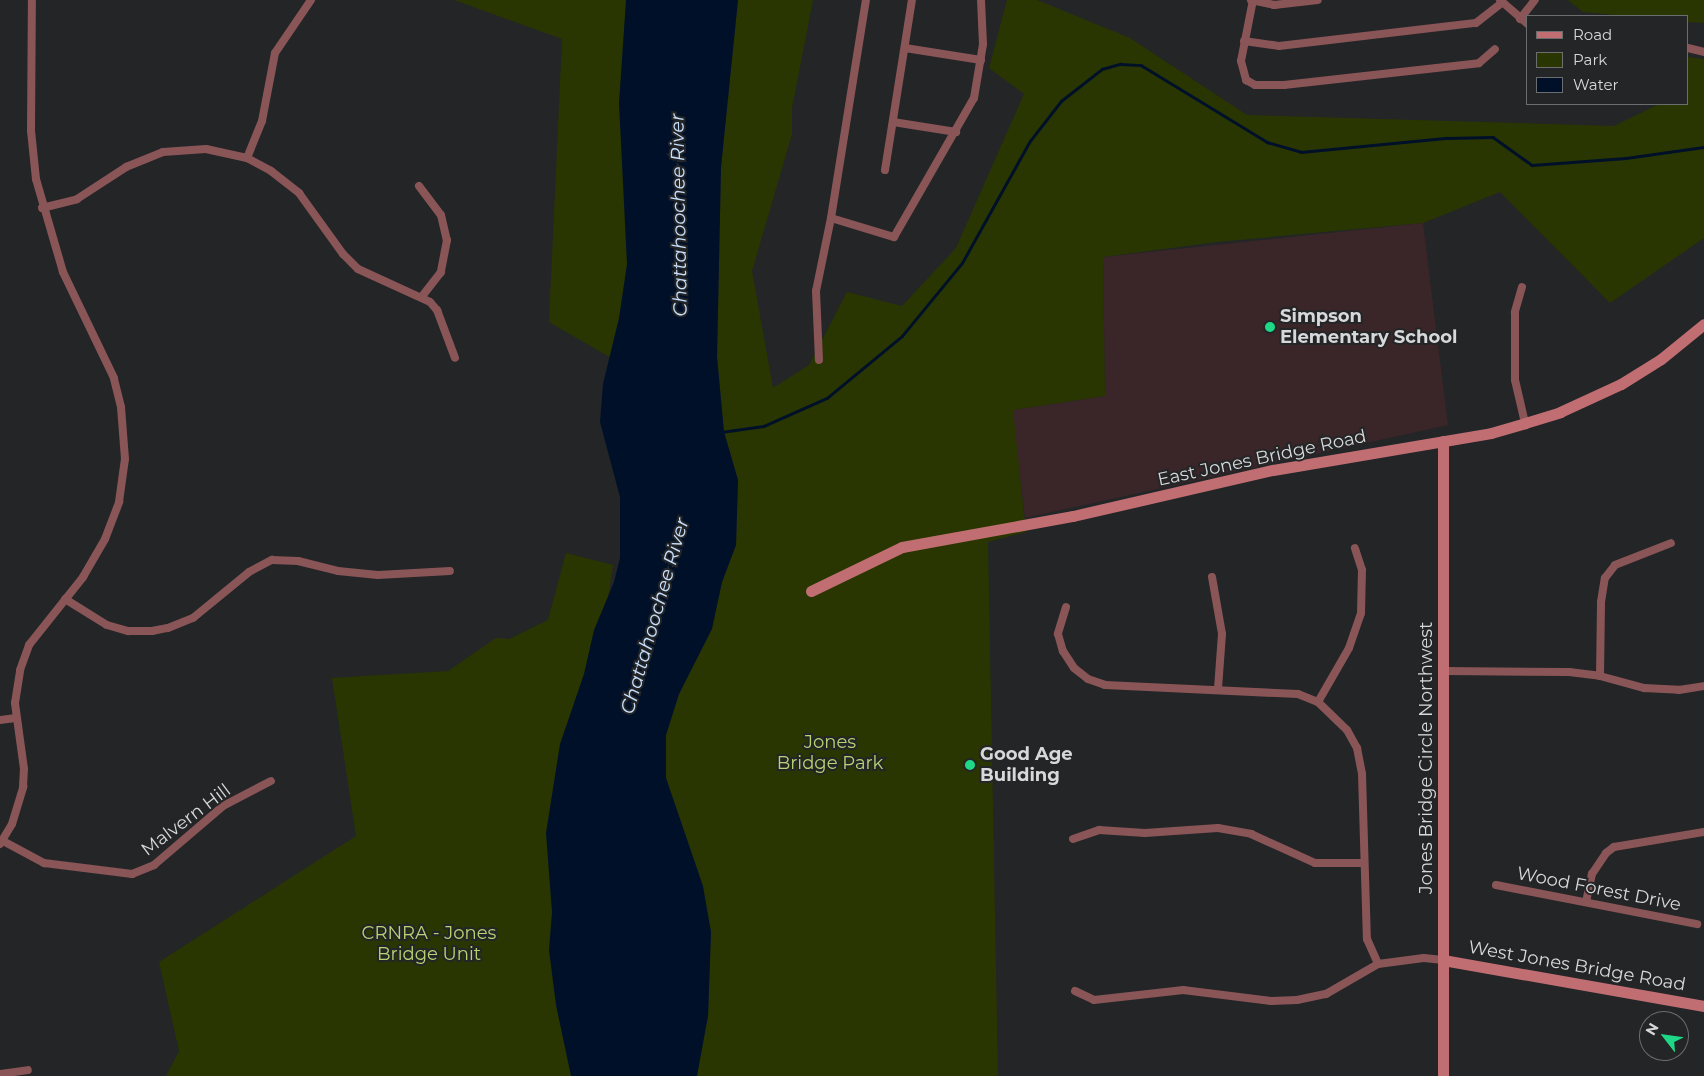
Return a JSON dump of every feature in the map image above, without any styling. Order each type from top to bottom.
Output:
[{"type":"street","points":[[1,843],[19,806],[23,787],[24,769],[16,718],[16,686],[25,654],[41,628],[95,559],[114,518],[123,480],[125,437],[114,378],[63,272],[42,208],[31,131],[32,0]]},
{"type":"street","points":[[247,158],[262,121],[276,53],[311,0]]},
{"type":"street","points":[[819,360],[816,291],[831,218],[866,0]]},
{"type":"street","points":[[886,170],[912,0]]},
{"type":"street","points":[[831,218],[894,237],[974,98],[981,60],[981,0]]},
{"type":"street","points":[[1318,0],[1274,5],[1252,0],[1241,61],[1246,80],[1255,85],[1284,85],[1478,63],[1495,49]]},
{"type":"street","points":[[1520,19],[1535,0]]},
{"type":"street","points":[[1244,41],[1279,46],[1476,23],[1501,2],[1526,23]]},
{"type":"street","points":[[905,48],[981,60]]},
{"type":"street","points":[[1689,48],[1704,52]]},
{"type":"street","points":[[893,122],[956,132]]},
{"type":"street","points":[[42,208],[77,199],[126,167],[163,152],[206,149],[247,158],[271,171],[299,193],[343,254],[358,269],[377,280],[422,296],[437,310],[455,358]]},
{"type":"street","points":[[419,186],[441,215],[448,240],[441,272],[422,296]]},
{"type":"street","points":[[1522,287],[1515,312],[1514,380],[1525,423]]},
{"type":"street","name":"East Jones Bridge Road","points":[[811,591],[902,547],[1074,516],[1273,470],[1443,441],[1525,423],[1560,412],[1621,384],[1662,359],[1704,324]]},
{"type":"street","name":"Jones Bridge Circle Northwest","points":[[1443,441],[1443,1076]]},
{"type":"street","points":[[1600,676],[1601,602],[1605,578],[1615,565],[1671,543]]},
{"type":"street","points":[[1318,702],[1350,648],[1361,613],[1362,570],[1355,548]]},
{"type":"street","points":[[65,599],[107,625],[128,631],[152,631],[168,628],[193,618],[249,572],[272,560],[298,560],[338,571],[378,575],[450,570]]},
{"type":"street","points":[[1212,577],[1222,634],[1218,688]]},
{"type":"street","points":[[1066,607],[1058,634],[1062,651],[1074,668],[1088,679],[1105,685],[1278,691],[1318,702],[1347,730],[1357,748],[1362,774],[1367,939],[1378,964]]},
{"type":"street","points":[[1444,671],[1600,676],[1644,688],[1679,690],[1704,686]]},
{"type":"street","points":[[0,720],[16,718]]},
{"type":"street","name":"Malvern Hill","points":[[1,843],[44,863],[132,874],[154,865],[223,806],[271,781]]},
{"type":"street","points":[[1073,839],[1099,830],[1144,833],[1218,828],[1252,834],[1316,863],[1364,863]]},
{"type":"street","points":[[1586,902],[1592,874],[1606,853],[1614,847],[1704,832]]},
{"type":"street","name":"Wood Forest Drive","points":[[1496,885],[1697,924]]},
{"type":"street","points":[[1075,991],[1094,1000],[1176,990],[1270,1001],[1297,1000],[1326,994],[1378,964],[1424,958],[1443,960]]},
{"type":"street","name":"West Jones Bridge Road","points":[[1443,960],[1704,1006]]},
{"type":"street","points":[[0,1074],[28,1070]]},
{"type":"shaded area","name":"Simpson Elementary School","points":[[1423,223],[1448,425],[1025,518],[1012,410],[1105,396],[1103,257]]},
{"type":"green space","points":[[454,0],[637,0],[644,377],[549,322],[562,39]]},
{"type":"green space","name":"Jones Bridge Park","points":[[738,0],[813,0],[792,108],[792,134],[752,271],[773,388],[809,365],[847,292],[902,306],[956,248],[1024,94],[989,68],[1007,0],[1037,0],[1130,38],[1247,115],[1614,126],[1657,105],[1689,105],[1689,57],[1704,59],[1704,238],[1610,303],[1500,192],[1423,223],[1217,242],[1103,257],[1105,396],[1013,410],[1026,532],[988,542],[998,1076],[696,1076],[708,1016],[711,932],[666,778],[666,735],[679,694],[711,629],[722,582],[736,545],[738,480],[724,432],[717,357],[721,167]]},
{"type":"green space","points":[[1568,0],[1704,0],[1704,23],[1689,22],[1689,15],[1615,15],[1583,12]]},
{"type":"green space","name":"CRNRA - Jones Bridge Unit","points":[[566,553],[613,565],[599,659],[576,1076],[166,1076],[179,1051],[159,962],[356,836],[332,678],[448,671],[496,638],[509,639],[548,620]]},
{"type":"water","name":"Chattahoochee River","points":[[626,0],[738,0],[721,167],[717,357],[724,432],[738,480],[736,545],[722,582],[712,629],[679,694],[666,735],[666,778],[703,886],[711,932],[708,1016],[697,1076],[571,1076],[556,1005],[549,950],[552,912],[546,833],[560,744],[584,674],[594,630],[614,582],[620,558],[620,497],[600,422],[603,384],[619,318],[627,264],[619,103]]},
{"type":"waterway","points":[[721,432],[764,426],[827,398],[902,336],[962,263],[1030,141],[1061,101],[1102,69],[1120,64],[1141,65],[1267,142],[1301,152],[1447,138],[1493,137],[1532,165],[1626,158],[1704,147]]},
{"type":"place","name":"Simpson Elementary School","points":[[1270,327]]},
{"type":"place","name":"Good Age Building","points":[[970,765]]}]
